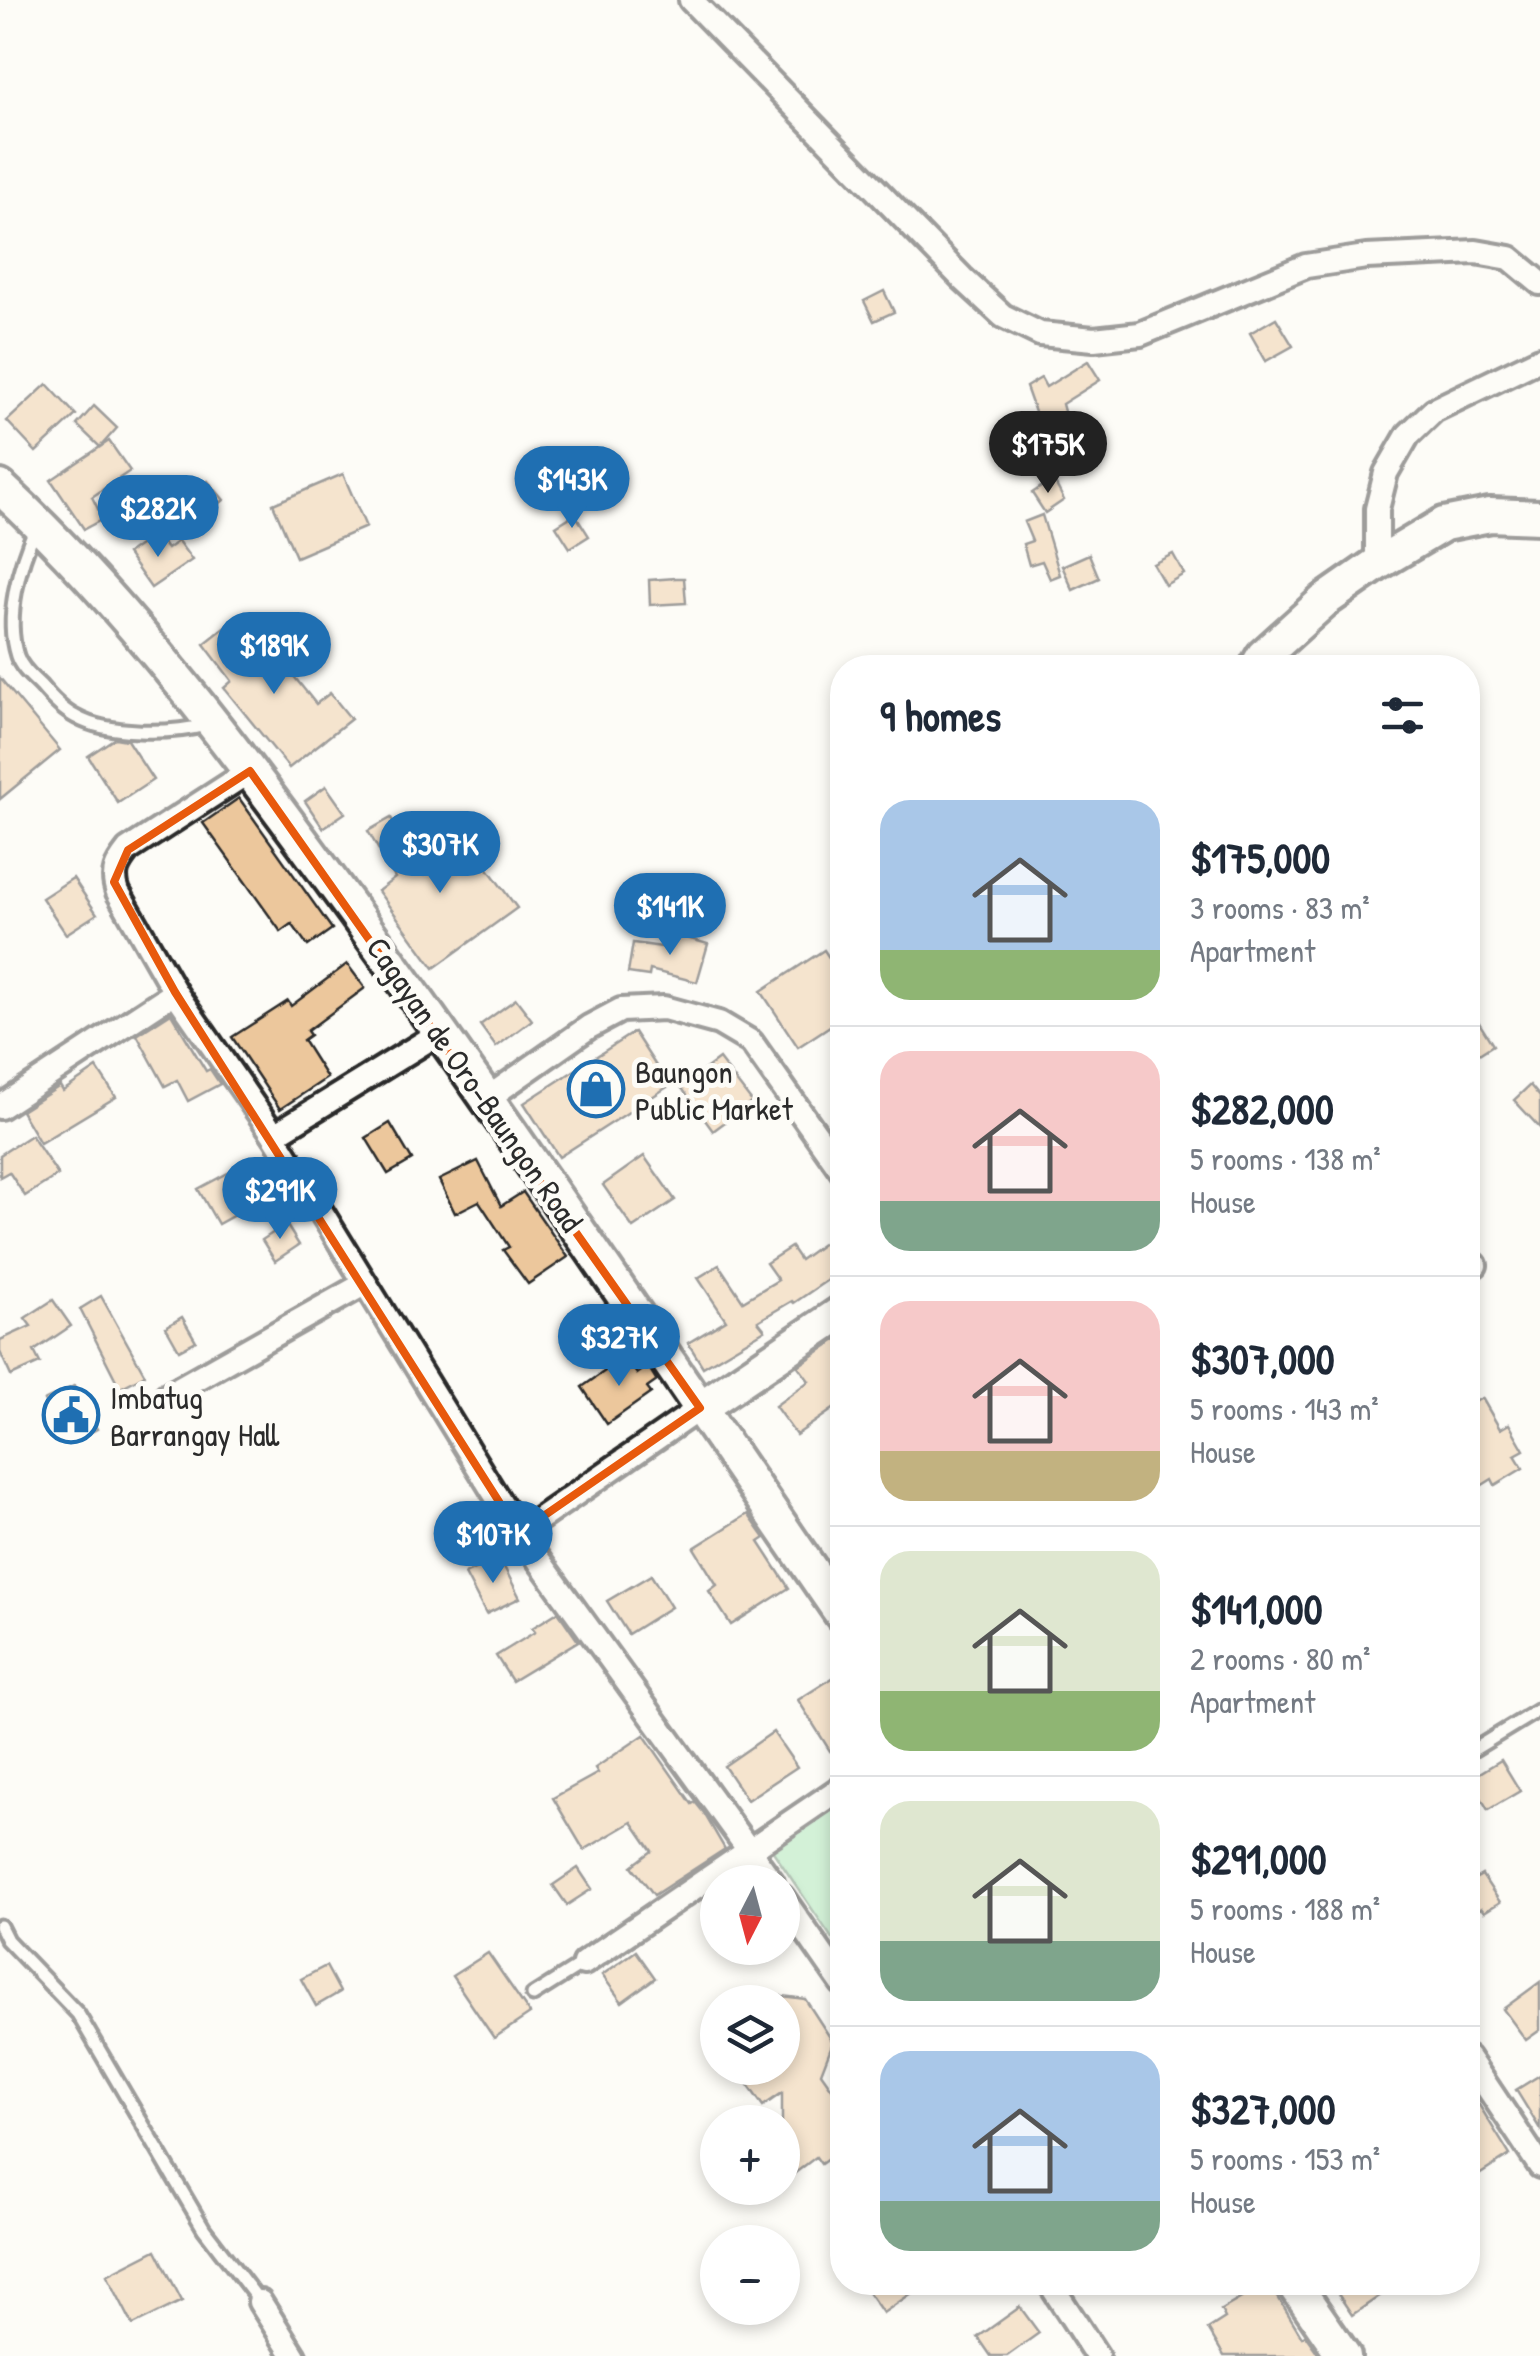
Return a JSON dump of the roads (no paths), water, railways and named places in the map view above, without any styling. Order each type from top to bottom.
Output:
[{"type":"main road","name":"Cagayan de Oro-Baungon Road","points":[[0,487],[114,603],[215,723],[442,1032],[830,1598]]},
{"type":"main road","points":[[1264,655],[1324,602],[1444,524],[1490,515],[1540,517]]},
{"type":"main road","points":[[700,1408],[830,1320]]},
{"type":"main road","points":[[1302,2295],[1344,2356]]},
{"type":"street","points":[[691,0],[962,278],[1003,316],[1040,334],[1094,339],[1140,334],[1306,266],[1366,257],[1476,252],[1510,258],[1540,283]]},
{"type":"street","points":[[1377,564],[1377,509],[1386,474],[1408,435],[1434,410],[1540,358]]},
{"type":"street","points":[[250,770],[128,850],[116,865],[114,882],[118,892],[175,992],[274,1136],[519,1534],[760,1865]]},
{"type":"street","points":[[0,1107],[175,992]]},
{"type":"street","points":[[488,1098],[589,1027],[622,1010],[664,1008],[719,1023],[752,1042],[830,1154]]},
{"type":"street","points":[[274,1136],[442,1032]]},
{"type":"street","points":[[167,1396],[364,1284]]},
{"type":"street","points":[[519,1534],[700,1408]]},
{"type":"street","points":[[584,1963],[830,1795]]},
{"type":"street","points":[[800,1922],[830,1965]]},
{"type":"street","points":[[1480,2076],[1540,2166]]},
{"type":"street","points":[[1058,2295],[1097,2356]]},
{"type":"street","points":[[260,2302],[294,2356]]},
{"type":"lane","points":[[38,522],[15,584],[14,644],[18,660],[27,671],[67,712],[102,726],[184,731],[215,723]]},
{"type":"lane","points":[[1480,1746],[1540,1708]]},
{"type":"lane","points":[[0,1926],[7,1940],[78,2014],[204,2229],[260,2302]]},
{"type":"lane","points":[[533,1995],[584,1963]]},
{"type":"place","name":"Baungon Public Market","points":[[596,1089]]},
{"type":"place","name":"Imbatug Barrangay Hall","points":[[71,1415]]}]
